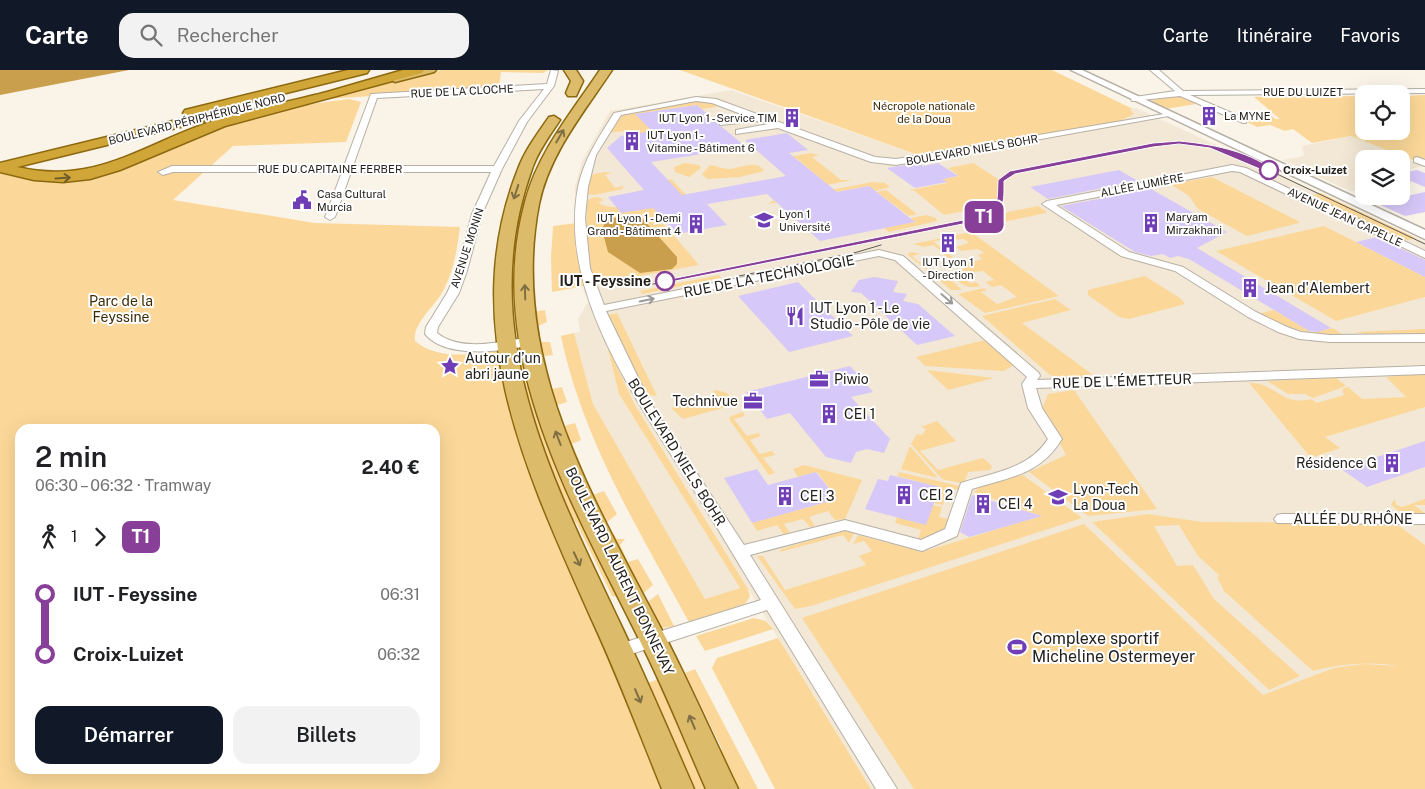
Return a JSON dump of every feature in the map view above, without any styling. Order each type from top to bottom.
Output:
[{"type":"highway","name":"BOULEVARD PÉRIPHÉRIQUE NORD","points":[[0,158],[364,70]]},
{"type":"highway","points":[[0,168],[15,173],[53,178],[107,171],[217,124],[395,74],[418,70]]},
{"type":"highway","name":"BOULEVARD PÉRIPHÉRIQUE NORD","points":[[0,168],[395,74]]},
{"type":"highway","points":[[300,102],[374,96]]},
{"type":"main road","points":[[395,74],[430,70]]},
{"type":"main road","points":[[570,70],[578,81],[572,94],[533,152],[507,224],[502,274],[505,344],[519,409],[534,457],[557,514],[619,651],[678,789]]},
{"type":"main road","points":[[572,94],[586,84],[590,75],[589,70]]},
{"type":"main road","name":"BOULEVARD LAURENT BONNEVAY","points":[[606,70],[570,119],[552,149],[532,205],[525,247],[524,274],[530,341],[544,403],[566,458],[597,530],[654,640],[722,789]]},
{"type":"street","points":[[1075,70],[1425,235]]},
{"type":"street","points":[[1154,70],[1181,93],[1243,121]]},
{"type":"street","name":"AVENUE MONIN","points":[[530,341],[468,348],[448,345],[435,340],[431,334],[432,327],[453,293],[462,271],[477,214],[497,169],[523,121],[550,86],[554,71]]},
{"type":"street","name":"RUE DE LA CLOCHE","points":[[374,96],[550,86]]},
{"type":"street","name":"RUE DU LUIZET","points":[[1136,99],[1181,93],[1425,91]]},
{"type":"street","points":[[330,217],[374,96]]},
{"type":"street","name":"BOULEVARD NIELS BOHR","points":[[887,789],[740,552],[643,402],[627,373],[584,268],[581,244],[582,198],[586,173],[592,155],[614,116],[628,110],[700,99],[713,101],[874,160],[896,162],[1170,115]]},
{"type":"street","name":"BOULEVARD NIELS BOHR","points":[[723,124],[760,118]]},
{"type":"street","points":[[739,132],[779,125]]},
{"type":"street","name":"ALLÉE LUMIÈRE","points":[[1237,168],[1047,204],[1125,254],[1145,262],[1178,269],[1254,316],[1280,329],[1315,337],[1425,338]]},
{"type":"street","name":"AVENUE JEAN CAPELLE","points":[[1237,168],[1310,202],[1320,204],[1425,255]]},
{"type":"street","name":"RUE DU CAPITAINE FERBER","points":[[164,172],[172,169],[497,169]]},
{"type":"street","name":"RUE DE LA TECHNOLOGIE","points":[[600,309],[879,253]]},
{"type":"street","name":"RUE DE L'ÉMETTEUR","points":[[879,253],[899,258],[1034,376],[1028,384]]},
{"type":"street","name":"RUE DE L'ÉMETTEUR","points":[[1028,384],[1083,384],[1425,370]]},
{"type":"street","points":[[740,552],[845,525],[922,546],[952,532],[966,486],[1021,470],[1051,448],[1055,438],[1035,408],[1028,384]]},
{"type":"street","name":"ALLÉE DU RHÔNE","points":[[1282,519],[1425,519]]},
{"type":"street","points":[[619,651],[771,603]]},
{"type":"shaded area","points":[[0,70],[129,70],[0,95]]},
{"type":"shaded area","name":"Lyon-Tech La Doua","points":[[731,90],[921,156],[1132,112],[1130,109],[1136,108],[1425,242],[1425,789],[871,789],[635,405],[608,350],[619,394],[740,588],[705,599],[593,404],[574,333],[580,332],[578,319],[588,302],[574,264],[575,187],[582,161],[610,111]]},
{"type":"shaded area","points":[[1351,136],[1355,138],[1355,140],[1361,140],[1386,150],[1355,150],[1355,191],[1350,191],[1283,160],[1304,156],[1302,146]]},
{"type":"shaded area","points":[[1410,160],[1423,165],[1410,169]]},
{"type":"shaded area","points":[[633,216],[642,218],[677,257],[677,264],[672,269],[640,273],[608,252],[602,230],[606,220]]},
{"type":"green space","points":[[442,70],[548,70],[543,73],[501,72],[499,88],[325,99]]},
{"type":"green space","name":"Nécropole nationale de la Doua","points":[[680,70],[1052,70],[1133,109],[1130,109],[1134,114],[1116,123],[921,156]]},
{"type":"green space","points":[[1425,95],[1425,165],[1410,159],[1410,150],[1387,150],[1361,140],[1410,140],[1410,96]]},
{"type":"green space","points":[[1170,96],[1179,96],[1196,104],[1166,109],[1150,101]]},
{"type":"green space","points":[[1355,96],[1355,138],[1351,136],[1312,143],[1293,129],[1285,131],[1270,125],[1257,127],[1237,117],[1270,114],[1275,119],[1280,119],[1254,97]]},
{"type":"green space","name":"Parc de la Feyssine","points":[[349,99],[361,102],[346,142],[233,146],[173,200],[315,223],[460,227],[450,276],[440,296],[417,328],[415,341],[432,351],[442,353],[470,354],[490,352],[490,349],[499,352],[666,789],[0,789],[0,173],[33,180],[63,181],[90,177],[116,170],[236,120],[284,109]]},
{"type":"green space","points":[[695,101],[717,104],[716,107],[702,109],[697,105],[636,114],[662,141],[641,152],[614,156],[612,154],[629,151],[646,138],[635,130],[606,133],[617,117],[624,114]]},
{"type":"green space","points":[[811,153],[819,155],[812,157],[841,180],[852,180],[817,187],[826,183],[796,158],[785,160],[782,158]]},
{"type":"green space","points":[[684,163],[699,165],[701,168],[689,177],[675,172],[674,167]]},
{"type":"green space","points":[[973,163],[998,179],[997,205],[944,215],[915,191],[909,190],[947,183],[943,179],[959,176],[948,168]]},
{"type":"green space","points":[[710,165],[730,169],[757,165],[764,171],[740,177],[707,179],[702,174]]},
{"type":"green space","points":[[604,172],[612,173],[605,175],[615,188],[623,186],[623,189],[594,195],[587,194],[590,175]]},
{"type":"green space","points":[[1212,177],[1299,223],[1247,236],[1198,209],[1189,196],[1170,184]]},
{"type":"green space","points":[[671,179],[706,216],[653,223],[654,225],[662,223],[666,227],[655,229],[658,234],[670,231],[699,265],[552,292],[551,257],[553,226],[577,223],[586,243],[587,200],[595,197],[601,198],[603,201],[598,202],[602,205],[613,207],[632,206],[643,202],[663,183]]},
{"type":"green space","points":[[873,182],[885,183],[890,187],[875,191],[869,186],[768,204],[772,201]]},
{"type":"green space","points":[[886,190],[917,214],[909,216],[877,192]]},
{"type":"green space","points":[[1321,193],[1416,238],[1404,241],[1310,196]]},
{"type":"green space","points":[[1038,206],[1047,212],[965,230],[962,228],[997,219],[1008,212]]},
{"type":"green space","points":[[926,215],[936,218],[937,221],[889,232],[884,228],[915,222],[911,218]]},
{"type":"green space","points":[[1324,226],[1425,277],[1425,297],[1336,321],[1216,251]]},
{"type":"green space","points":[[971,232],[1059,296],[985,313],[958,294],[984,288],[987,290],[981,292],[997,304],[1017,297],[1001,285],[992,287],[985,282],[994,280],[983,271],[959,274],[970,283],[976,282],[981,286],[971,287],[963,285],[949,273],[964,269],[942,253],[946,252],[963,265],[982,259],[978,255],[984,253],[978,249],[961,251],[956,247],[969,243],[964,239],[933,241],[941,248],[947,247],[950,249],[941,251],[933,245],[924,247],[913,244]]},
{"type":"green space","points":[[912,252],[920,254],[912,256],[936,276],[945,274],[962,290],[951,290],[907,254]]},
{"type":"green space","points":[[719,275],[721,278],[642,294],[640,291]]},
{"type":"green space","points":[[1145,276],[1180,298],[1185,304],[1129,319],[1119,317],[1088,295],[1088,290]]},
{"type":"green space","points":[[1055,299],[1071,310],[1022,323],[1092,374],[1069,381],[1050,375],[982,316]]},
{"type":"green space","points":[[545,310],[547,322],[538,326],[541,342],[550,342],[553,355],[544,356],[552,389],[562,387],[567,402],[557,405],[564,426],[575,423],[581,440],[572,444],[593,495],[604,491],[617,514],[606,523],[617,539],[625,539],[620,545],[628,562],[638,559],[653,585],[640,596],[590,497],[554,405],[533,312]]},
{"type":"green space","points":[[1274,310],[1312,333],[1289,327],[1258,314]]},
{"type":"green space","points":[[617,313],[657,396],[648,395],[609,321],[608,315]]},
{"type":"green space","points":[[1333,328],[1342,334],[1330,335],[1312,333]]},
{"type":"green space","points":[[1425,329],[1425,333],[1365,334],[1355,332]]},
{"type":"green space","points":[[574,333],[593,404],[705,599],[740,588],[619,394],[607,346],[635,405],[748,589],[750,597],[745,604],[689,622],[614,483],[583,411],[570,374],[561,336]]},
{"type":"green space","points":[[985,340],[1014,365],[1004,371],[925,366],[916,357]]},
{"type":"green space","points":[[523,345],[617,597],[612,596],[577,524],[564,509],[539,449],[513,347]]},
{"type":"green space","points":[[927,370],[994,378],[948,390]]},
{"type":"green space","points":[[1425,373],[1425,407],[1325,437],[1340,448],[1311,458],[1249,383],[1258,383],[1292,400],[1311,399],[1317,403],[1344,395],[1342,389],[1348,387],[1362,399],[1406,397],[1386,377]]},
{"type":"green space","points":[[1336,378],[1346,386],[1313,398],[1305,394],[1288,394],[1267,381]]},
{"type":"green space","points":[[1074,390],[1157,509],[1088,516],[1029,472],[1066,455],[1042,409],[1048,394]]},
{"type":"green space","points":[[713,391],[727,393],[732,399],[730,406],[683,419],[671,408],[689,404],[685,398],[690,396],[695,403],[717,397]]},
{"type":"green space","points":[[743,412],[745,416],[734,419],[747,436],[758,433],[761,436],[750,440],[760,454],[772,451],[775,455],[763,458],[775,473],[769,475],[729,419],[731,416]]},
{"type":"green space","points":[[937,421],[956,441],[920,451],[938,470],[983,458],[992,466],[990,470],[968,472],[964,484],[942,479],[911,444],[917,434],[922,435],[926,429],[921,427]]},
{"type":"green space","points":[[910,446],[938,478],[901,469]]},
{"type":"green space","points":[[804,465],[862,480],[845,519],[835,520],[828,511],[809,517],[815,526],[810,527],[803,519],[784,524],[790,533],[784,535],[777,525],[757,531],[752,523],[837,499],[817,472],[798,477],[793,469]]},
{"type":"green space","points":[[899,472],[964,487],[962,491],[948,488],[943,505],[934,503],[939,487],[897,476]]},
{"type":"green space","points":[[1023,475],[1082,518],[811,606],[795,609],[757,556],[763,556],[785,590],[866,565],[859,556],[872,551],[864,541],[853,544],[858,535],[922,552],[1041,516],[974,492],[983,483]]},
{"type":"green space","points":[[1395,499],[1396,505],[1402,507],[1425,499],[1425,505],[1414,505],[1425,513],[1406,513],[1398,510],[1391,504]]},
{"type":"green space","points":[[933,505],[942,507],[939,517],[953,520],[949,531],[921,540],[918,539],[921,530],[895,523],[897,517]]},
{"type":"green space","name":"Complexe sportif Micheline Ostermeyer","points":[[1148,514],[1202,522],[1395,523],[1425,545],[1425,789],[914,789],[802,618],[1084,524],[1263,695],[1334,668],[1363,664],[1355,664],[1313,671],[1224,591],[1217,577],[1220,576],[1198,556],[1179,525],[1154,526],[1177,566],[1193,565],[1214,599],[1300,676],[1269,690],[1092,522]]},
{"type":"green space","points":[[843,531],[854,533],[849,543],[843,535],[780,552],[781,549]]},
{"type":"green space","points":[[658,594],[674,626],[658,627],[644,605]]},
{"type":"green space","points":[[754,618],[766,621],[773,629],[705,651],[696,636]]},
{"type":"green space","points":[[778,638],[871,789],[775,789],[712,668],[717,658]]},
{"type":"green space","points":[[695,669],[758,789],[734,789],[723,764],[721,747],[685,673]]},
{"type":"green space","points":[[659,679],[711,789],[689,789],[642,685]]},
{"type":"building","points":[[697,105],[719,126],[746,147],[651,162],[682,195],[786,176],[745,140],[787,133],[808,150],[789,153],[837,192],[869,186],[915,222],[820,241],[767,194],[707,204],[727,225],[677,234],[653,208],[621,213],[608,197],[644,190],[607,148],[621,136],[652,131],[635,114]]},
{"type":"building","points":[[919,163],[923,166],[938,163],[958,176],[943,179],[947,182],[915,188],[887,168]]},
{"type":"building","points":[[1119,170],[1138,181],[1048,199],[1030,187]]},
{"type":"building","points":[[1417,170],[1425,173],[1425,187],[1410,181],[1410,171]]},
{"type":"building","name":"Maryam Mirzakhani","points":[[1151,189],[1227,232],[1197,248],[1331,328],[1318,332],[1309,331],[1189,259],[1178,256],[1170,258],[1163,254],[1151,256],[1135,252],[1061,206]]},
{"type":"building","points":[[1425,192],[1425,212],[1405,216],[1380,205],[1410,205],[1410,195]]},
{"type":"building","points":[[1377,237],[1425,260],[1425,277],[1356,242]]},
{"type":"building","points":[[874,277],[898,281],[893,292],[907,294],[903,301],[918,304],[955,336],[917,345],[861,293],[851,292],[859,280]]},
{"type":"building","name":"IUT Lyon 1 - Le Studio - Pôle de vie","points":[[798,282],[853,336],[789,352],[738,296]]},
{"type":"building","name":"CEI 1","points":[[850,366],[873,392],[851,397],[890,439],[884,453],[867,449],[856,452],[851,463],[826,457],[790,413],[767,419],[746,392]]},
{"type":"building","name":"Résidence G","points":[[1425,441],[1425,467],[1367,487],[1341,469]]},
{"type":"building","name":"CEI 3","points":[[757,469],[768,485],[816,472],[837,499],[752,523],[724,478]]},
{"type":"building","name":"CEI 2","points":[[890,475],[940,487],[926,525],[865,509],[878,479],[888,481]]},
{"type":"building","name":"CEI 4","points":[[972,495],[1042,516],[969,537],[960,532]]},
{"type":"tram line","points":[[638,287],[981,219],[997,208],[1001,180],[1013,172],[1168,143],[1203,145],[1241,157],[1425,244]]},
{"type":"tram line","name":"T1","points":[[665,281],[981,219],[994,213],[1001,204],[1001,180],[1006,175],[1023,169],[1153,145],[1194,143],[1211,146],[1269,170]]},
{"type":"tram line","points":[[739,276],[854,253],[881,245]]},
{"type":"place","name":"La MYNE","points":[[1209,116]]},
{"type":"place","name":"IUT Lyon 1 - Service TIM","points":[[792,118]]},
{"type":"place","name":"IUT Lyon 1 - Vitamine - Bâtiment 6","points":[[632,141]]},
{"type":"place","name":"Croix-Luizet","points":[[1269,170]]},
{"type":"place","name":"Casa Cultural Murcia","points":[[302,200]]},
{"type":"place","name":"Lyon 1 Université","points":[[764,220]]},
{"type":"place","name":"Maryam Mirzakhani","points":[[1151,223]]},
{"type":"place","name":"IUT Lyon 1 - Demi Grand - Bâtiment 4","points":[[696,224]]},
{"type":"place","name":"IUT Lyon 1 - Direction","points":[[948,243]]},
{"type":"place","name":"IUT - Feyssine","points":[[665,281]]},
{"type":"place","name":"Jean d'Alembert","points":[[1250,288]]},
{"type":"place","name":"IUT Lyon 1 - Le Studio - Pôle de vie","points":[[795,316]]},
{"type":"place","name":"Autour d’un abri jaune","points":[[450,366]]},
{"type":"place","name":"Piwio","points":[[819,379]]},
{"type":"place","name":"Technivue","points":[[753,401]]},
{"type":"place","name":"CEI 1","points":[[829,414]]},
{"type":"place","name":"Résidence G","points":[[1392,463]]},
{"type":"place","name":"CEI 2","points":[[904,495]]},
{"type":"place","name":"CEI 3","points":[[785,496]]},
{"type":"place","name":"Lyon-Tech La Doua","points":[[1058,497]]},
{"type":"place","name":"CEI 4","points":[[983,504]]},
{"type":"place","name":"Complexe sportif Micheline Ostermeyer","points":[[1017,647]]}]
